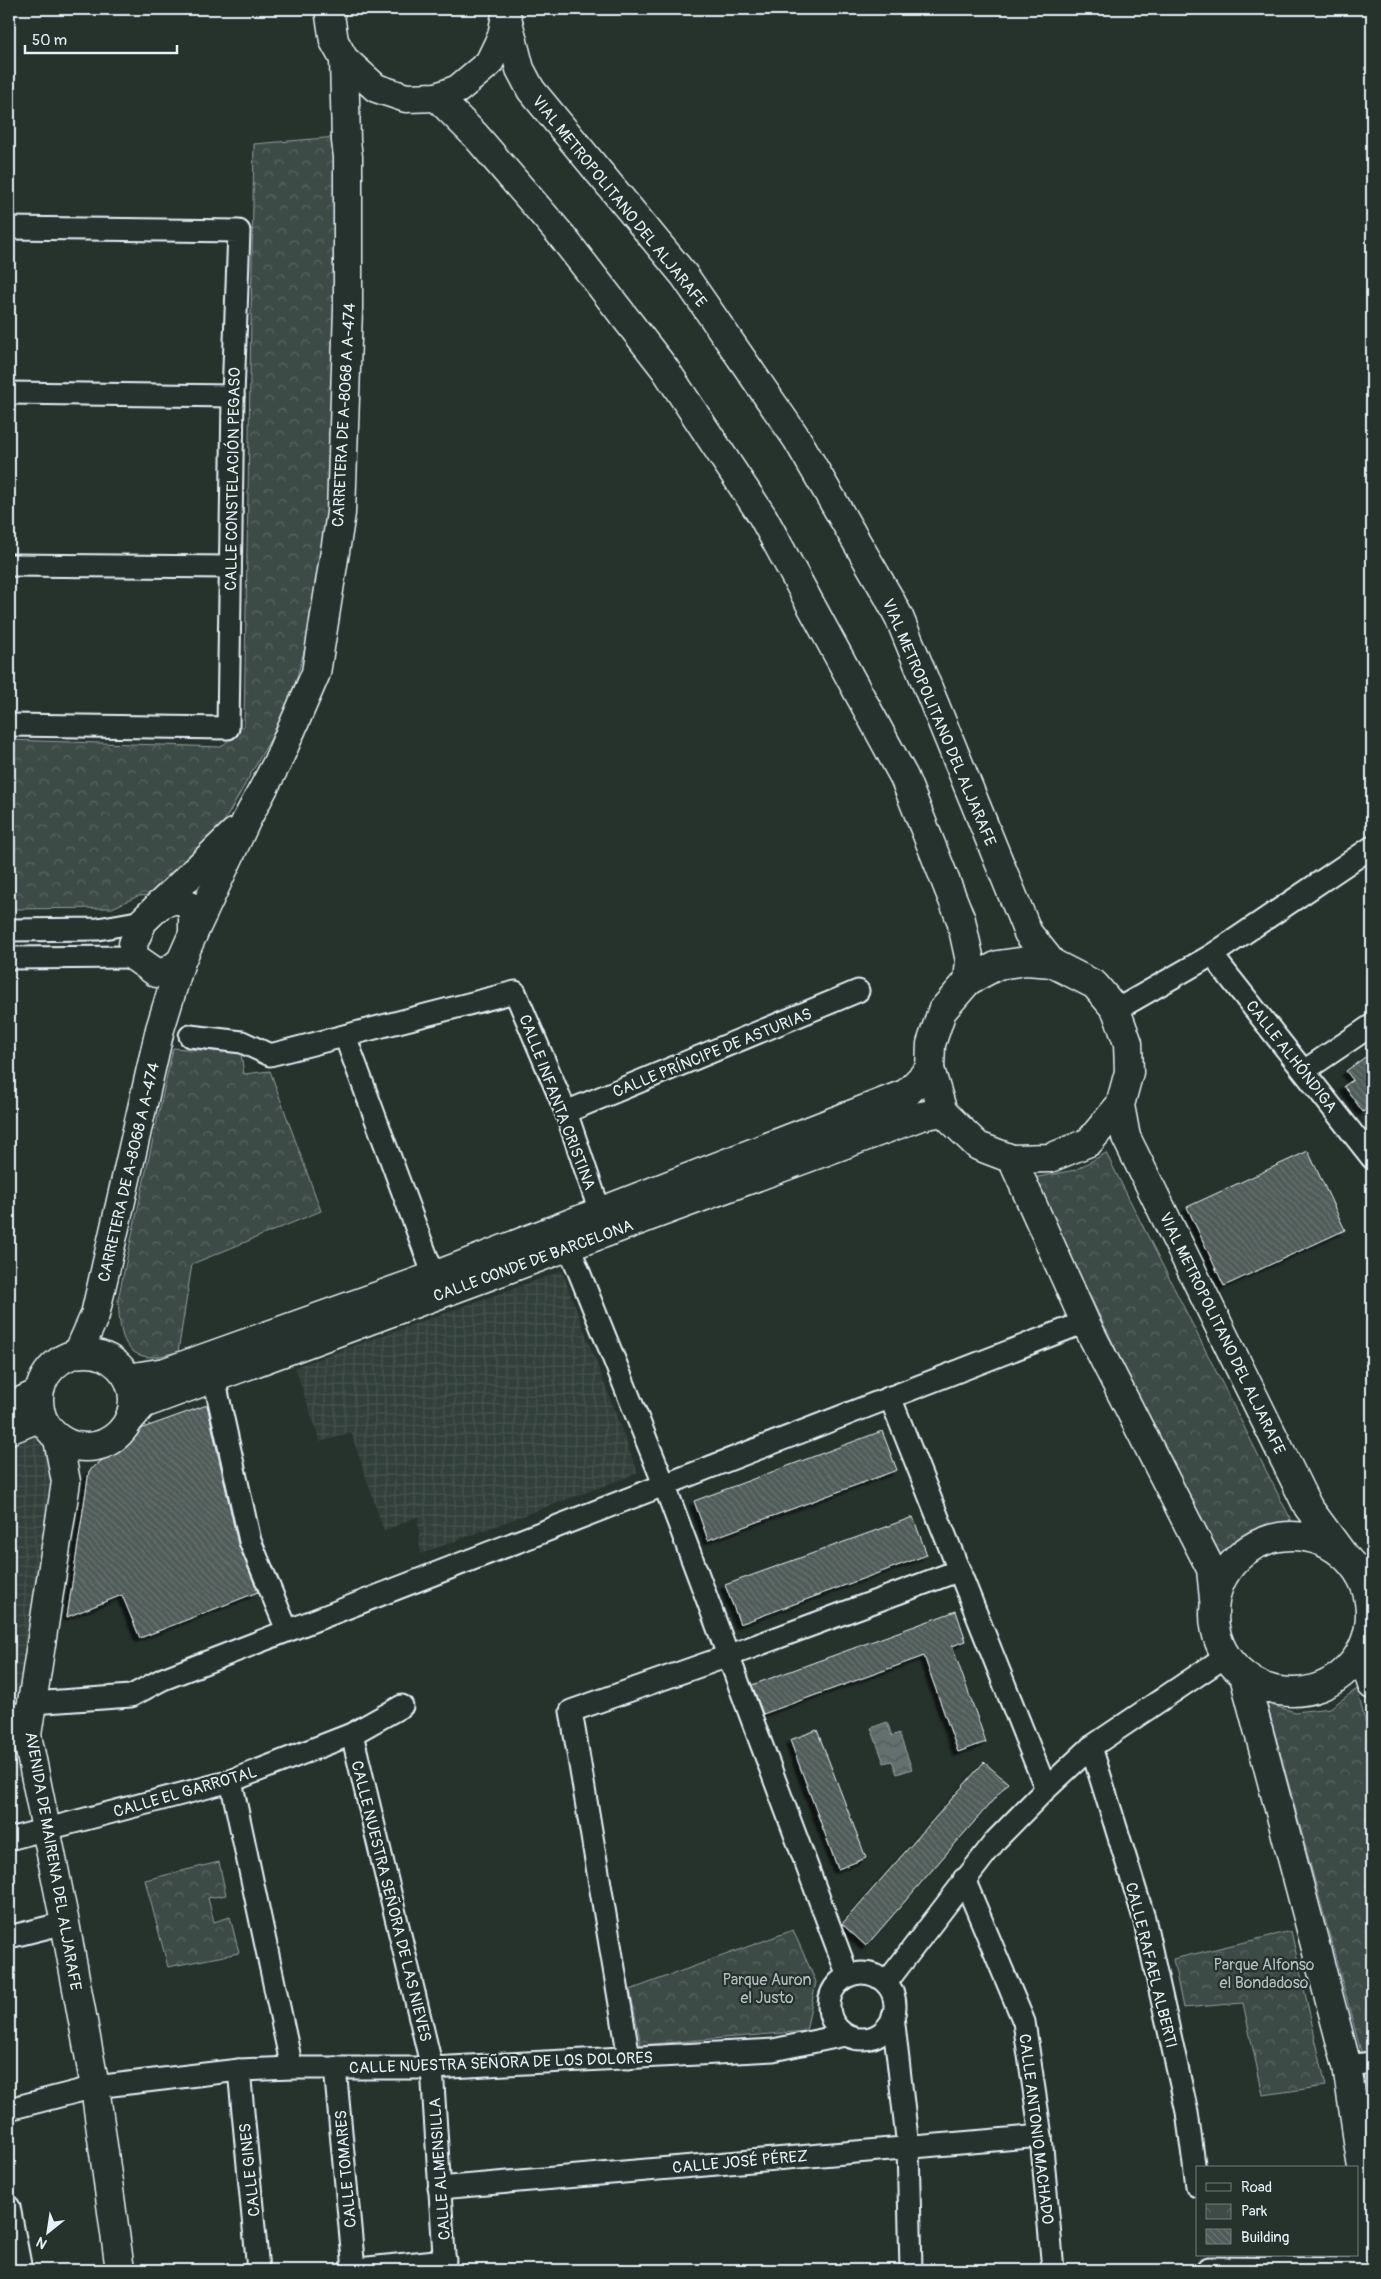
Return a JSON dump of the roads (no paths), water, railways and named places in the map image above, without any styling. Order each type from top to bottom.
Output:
[{"type":"main road","name":"VIAL METROPOLITANO DEL ALJARAFE","points":[[329,9],[334,41],[344,59],[376,88],[406,98],[437,97],[458,89],[489,64],[502,36],[506,11]]},
{"type":"main road","name":"VIAL METROPOLITANO DEL ALJARAFE","points":[[506,11],[520,69],[531,90],[684,275],[797,439],[888,596],[899,616],[1028,933],[1052,963]]},
{"type":"main road","name":"CARRETERA DE A-8068 A A-474","points":[[194,934],[246,821],[277,763],[316,673],[341,513],[348,310],[348,157],[344,59]]},
{"type":"main road","points":[[346,141],[376,88]]},
{"type":"main road","points":[[437,97],[476,136],[561,235],[660,362],[763,517],[904,777],[961,920],[970,961],[968,981]]},
{"type":"main road","name":"CARRETERA DE A-8068 A A-474","points":[[151,913],[246,821]]},
{"type":"main road","points":[[178,898],[193,909],[194,934],[181,961],[168,972],[158,973],[138,960],[133,944],[151,913],[178,898]]},
{"type":"main road","name":"CARRETERA DE A-8068 A A-474","points":[[138,960],[160,1029]]},
{"type":"main road","name":"VIAL METROPOLITANO DEL ALJARAFE","points":[[1026,960],[1052,963],[1095,985],[1116,1010],[1128,1042],[1130,1072],[1120,1105],[1089,1142],[1050,1158],[1012,1159],[978,1146],[943,1112],[930,1069],[931,1044],[942,1011],[968,981],[998,965],[1026,960]]},
{"type":"main road","name":"CARRETERA DE A-8068 A A-474","points":[[78,1353],[95,1315],[160,1029],[181,961]]},
{"type":"main road","name":"CALLE CONDE DE BARCELONA","points":[[128,1378],[165,1372],[434,1276],[907,1093],[930,1069]]},
{"type":"main road","name":"VIAL METROPOLITANO DEL ALJARAFE","points":[[1012,1159],[1086,1322],[1211,1569],[1215,1631],[1226,1656],[1244,1676],[1265,1688],[1292,1693],[1313,1690],[1338,1678],[1359,1656],[1369,1631],[1369,1580],[1342,1554],[1308,1507],[1126,1137],[1120,1105]]},
{"type":"main road","name":"CALLE CONDE DE BARCELONA","points":[[130,1419],[143,1404],[921,1116],[943,1112]]},
{"type":"main road","points":[[95,1315],[106,1356]]},
{"type":"main road","points":[[78,1353],[94,1353],[106,1356],[119,1366],[128,1378],[134,1398],[130,1419],[124,1429],[112,1440],[91,1448],[74,1446],[58,1439],[47,1428],[40,1405],[48,1370],[61,1359],[78,1353]]},
{"type":"main road","points":[[9,1407],[40,1405]]},
{"type":"main road","points":[[9,1430],[40,1405]]},
{"type":"main road","points":[[58,1439],[66,1482]]},
{"type":"main road","points":[[66,1482],[91,1448]]},
{"type":"main road","name":"AVENIDA DE MAIRENA DEL ALJARAFE","points":[[66,1482],[24,1710],[27,1735],[65,1923],[95,2088],[120,2270]]},
{"type":"main road","name":"VIAL METROPOLITANO DEL ALJARAFE","points":[[1214,1603],[1224,1574],[1242,1553],[1264,1541],[1290,1536],[1318,1540],[1342,1554]]},
{"type":"main road","points":[[1359,1656],[1372,1685]]},
{"type":"main road","name":"VIAL METROPOLITANO DEL ALJARAFE","points":[[1244,1676],[1360,2064],[1364,2269]]},
{"type":"street","name":"CALLE CONSTELACIÓN PEGASO","points":[[9,228],[239,231],[233,396],[228,728],[9,725]]},
{"type":"street","points":[[9,393],[233,396]]},
{"type":"street","points":[[9,565],[230,567]]},
{"type":"street","points":[[1116,1010],[1212,954],[1372,847]]},
{"type":"street","points":[[9,930],[98,929],[151,913]]},
{"type":"street","name":"CALLE ALHÓNDIGA","points":[[1212,954],[1372,1158]]},
{"type":"street","points":[[9,958],[138,960]]},
{"type":"street","name":"CALLE PRÍNCIPE DE ASTURIAS","points":[[566,1112],[858,991]]},
{"type":"street","name":"CALLE INFANTA CRISTINA","points":[[345,1036],[515,992],[566,1112],[600,1212]]},
{"type":"street","points":[[1304,1071],[1372,1025]]},
{"type":"street","points":[[190,1036],[242,1042],[270,1055],[345,1036],[434,1276]]},
{"type":"street","points":[[569,1247],[664,1484],[848,1976]]},
{"type":"street","points":[[24,1710],[131,1696],[162,1679],[287,1630],[1086,1322]]},
{"type":"street","points":[[214,1378],[250,1541],[287,1630]]},
{"type":"street","points":[[890,1397],[1046,1789]]},
{"type":"street","points":[[629,2058],[571,1711],[728,1656],[960,1570]]},
{"type":"street","points":[[886,1983],[964,1879],[996,1840],[1046,1789],[1091,1747],[1226,1656]]},
{"type":"street","name":"CALLE EL GARROTAL","points":[[9,1838],[232,1781],[352,1734],[402,1706]]},
{"type":"street","name":"CALLE NUESTRA SEÑORA DE LAS NIEVES","points":[[352,1734],[432,2068]]},
{"type":"street","name":"CALLE RAFAEL ALBERTI","points":[[1091,1747],[1144,1918],[1187,2112],[1196,2179]]},
{"type":"street","points":[[232,1781],[292,2068]]},
{"type":"street","name":"CALLE ANTONIO MACHADO","points":[[964,1879],[1024,2022],[1041,2136],[1053,2270]]},
{"type":"street","points":[[9,1937],[65,1923]]},
{"type":"street","points":[[893,2016],[883,2032],[874,2037],[863,2039],[845,2035],[835,2026],[830,2016],[828,2005],[830,1994],[836,1984],[848,1976],[866,1972],[877,1976],[886,1983],[892,1992],[895,2002],[893,2016],[908,2147],[911,2270]]},
{"type":"street","name":"CALLE NUESTRA SEÑORA DE LOS DOLORES","points":[[9,2109],[95,2088],[239,2070],[432,2068],[773,2050],[845,2035]]},
{"type":"street","name":"CALLE TOMARES","points":[[335,2068],[354,2270]]},
{"type":"street","name":"CALLE ALMENSILLA","points":[[432,2068],[445,2265]]},
{"type":"street","name":"CALLE GINES","points":[[239,2070],[258,2270]]},
{"type":"street","name":"CALLE JOSÉ PÉREZ","points":[[439,2188],[1041,2136]]},
{"type":"street","points":[[9,2207],[21,2270]]},
{"type":"street","points":[[1208,2264],[1364,2269]]},
{"type":"street","points":[[349,2270],[445,2265]]},
{"type":"water","points":[[887,1722],[892,1736],[899,1733],[912,1769],[897,1774],[892,1761],[884,1763],[871,1728]]},
{"type":"park label","name":"Parque Alfonso el Bondadoso","points":[[1264,1973]]},
{"type":"park label","name":"Parque Auron el Justo","points":[[767,1988]]}]
